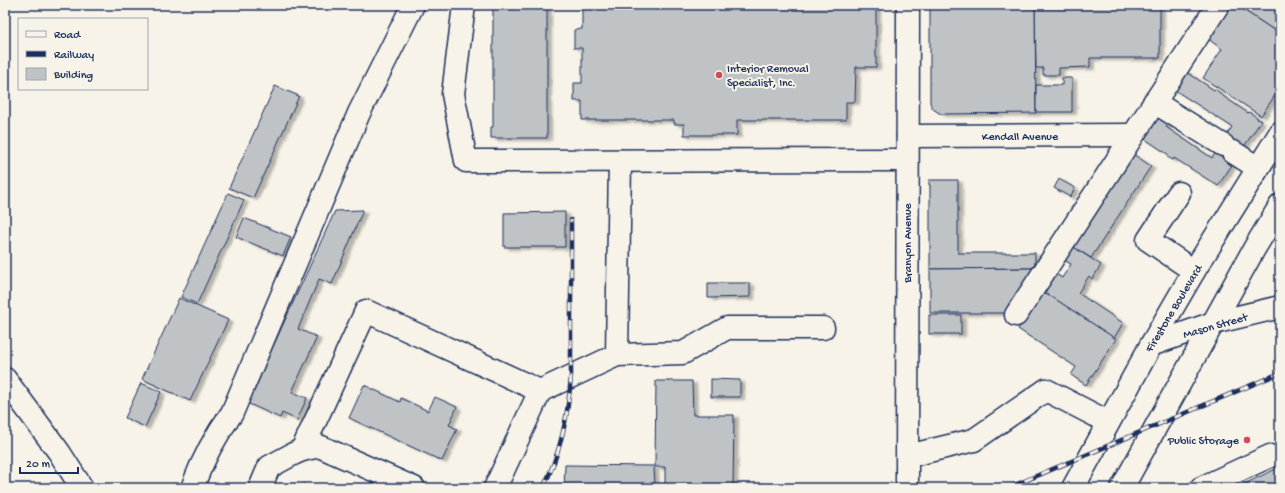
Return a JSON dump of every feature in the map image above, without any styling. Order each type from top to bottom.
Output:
[{"type":"street","points":[[192,488],[199,470],[220,429],[232,413],[359,113],[413,5]]},
{"type":"street","points":[[464,5],[453,94],[466,161],[907,160]]},
{"type":"street","name":"Branyon Avenue","points":[[907,481],[908,5]]},
{"type":"street","points":[[1016,315],[1218,5]]},
{"type":"street","points":[[1154,102],[1258,168]]},
{"type":"street","name":"Firestone Boulevard","points":[[1073,488],[1150,345],[1280,133]]},
{"type":"street","name":"Kendall Avenue","points":[[908,136],[1133,135]]},
{"type":"street","points":[[617,356],[620,161]]},
{"type":"street","points":[[1179,193],[1148,240],[1194,271]]},
{"type":"street","points":[[1122,488],[1254,249],[1280,206]]},
{"type":"street","name":"Mason Street","points":[[1150,345],[1213,323],[1280,307]]},
{"type":"street","points":[[276,488],[366,311],[540,391]]},
{"type":"street","points":[[495,488],[540,391],[617,356],[683,353],[726,328],[823,328]]},
{"type":"street","points":[[5,379],[59,452],[82,488]]},
{"type":"street","points":[[908,456],[974,440],[1046,390],[1108,422]]},
{"type":"street","points":[[260,488],[269,467],[293,455],[319,446],[414,488]]},
{"type":"street","points":[[1200,488],[1270,456]]},
{"type":"building","points":[[493,5],[547,5],[547,138],[491,138],[491,127],[493,127]]},
{"type":"building","name":"Interior Removal Specialist, Inc.","points":[[582,5],[876,5],[876,67],[856,67],[855,102],[846,102],[846,120],[737,120],[737,135],[684,135],[684,124],[674,124],[674,120],[582,120],[582,101],[574,101],[574,83],[582,83],[582,48],[574,48],[574,30],[582,29]]},
{"type":"building","points":[[1230,5],[1236,5],[1280,34],[1280,88],[1261,116],[1203,78],[1222,49],[1208,39]]},
{"type":"building","points":[[1241,5],[1280,5],[1280,34],[1239,7]]},
{"type":"building","points":[[1035,6],[1160,6],[1160,58],[1090,58],[1090,67],[1059,68],[1059,75],[1043,75],[1043,68],[1036,68]]},
{"type":"building","points":[[1035,7],[1036,113],[941,114],[933,109],[930,103],[930,8]]},
{"type":"building","points":[[1185,71],[1214,90],[1215,89],[1220,94],[1261,121],[1218,186],[1174,158],[1173,160],[1167,157],[1169,155],[1142,137],[1159,113],[1170,121],[1166,127],[1212,158],[1232,127],[1173,89]]},
{"type":"building","points":[[1062,78],[1072,78],[1072,112],[1036,112],[1036,85],[1062,85]]},
{"type":"building","points":[[275,86],[299,96],[253,198],[229,188]]},
{"type":"building","points":[[1133,154],[1151,166],[1091,258],[1072,246]]},
{"type":"building","points":[[1059,179],[1075,188],[1070,197],[1054,188]]},
{"type":"building","points":[[929,180],[958,180],[958,253],[1035,253],[1035,268],[930,269]]},
{"type":"building","points":[[228,193],[244,200],[197,304],[181,297]]},
{"type":"building","points":[[363,210],[332,284],[319,279],[298,329],[317,337],[292,392],[307,398],[297,420],[282,413],[280,418],[247,403],[335,211]]},
{"type":"building","points":[[565,212],[565,247],[504,247],[504,213]]},
{"type":"building","points":[[244,218],[291,237],[283,256],[236,237]]},
{"type":"building","points":[[1072,246],[1101,265],[1092,279],[1089,276],[1078,293],[1123,323],[1114,338],[1043,291],[1054,273],[1062,278],[1071,264],[1064,260]]},
{"type":"building","points":[[1035,268],[1006,313],[930,313],[930,269]]},
{"type":"building","points":[[708,283],[750,283],[750,297],[708,298]]},
{"type":"building","points":[[1043,291],[1116,339],[1086,385],[1071,375],[1076,367],[1018,329]]},
{"type":"building","points":[[179,298],[228,320],[190,401],[142,379]]},
{"type":"building","points":[[929,315],[961,315],[961,334],[929,334]]},
{"type":"building","points":[[711,379],[740,380],[740,397],[711,397]]},
{"type":"building","points":[[656,381],[692,381],[693,415],[734,415],[733,488],[665,488],[665,467],[655,467]]},
{"type":"building","points":[[141,383],[161,392],[145,427],[125,418]]},
{"type":"building","points":[[364,385],[400,402],[401,398],[428,411],[435,397],[457,407],[449,425],[457,429],[442,461],[349,418]]},
{"type":"building","points":[[565,465],[654,466],[655,488],[564,488]]},
{"type":"building","points":[[1280,467],[1280,488],[1243,488],[1242,485]]},
{"type":"building","points":[[303,484],[312,488],[302,488]]},
{"type":"railway","points":[[543,488],[555,461],[563,434],[570,391],[571,220]]},
{"type":"railway","points":[[1008,488],[1280,373]]},
{"type":"place","name":"Interior Removal Specialist, Inc.","points":[[719,75]]},
{"type":"place","name":"Public Storage","points":[[1247,440]]}]
